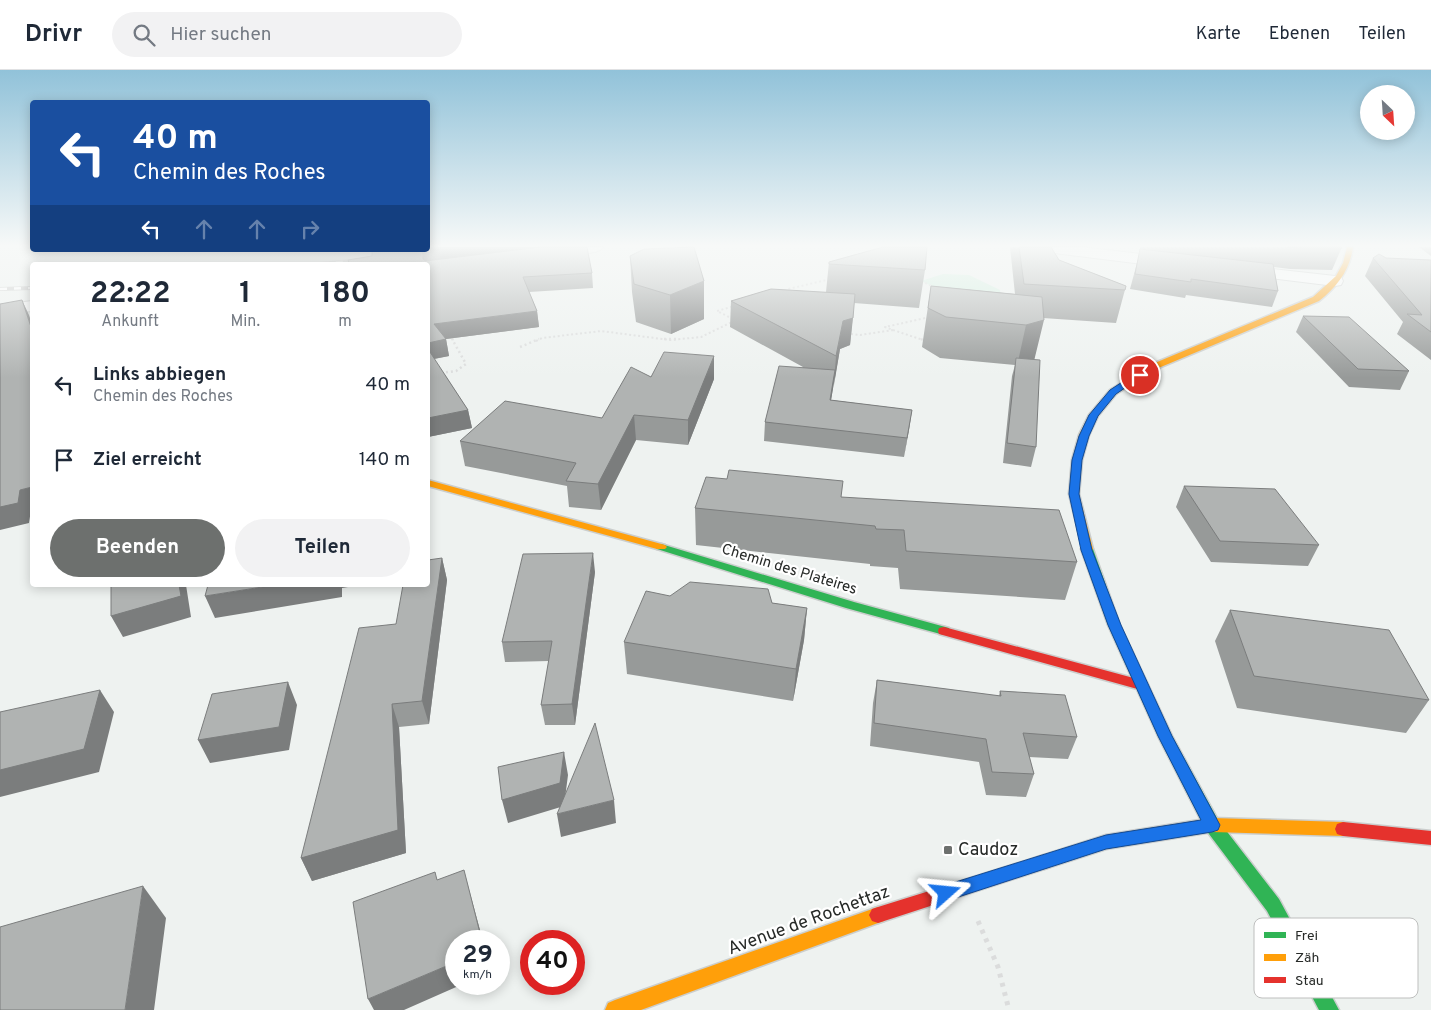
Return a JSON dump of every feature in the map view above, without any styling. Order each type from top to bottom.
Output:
[{"type":"street","points":[[1280,918],[1273,905],[1212,825],[1165,736],[1114,625],[1087,550],[1074,494],[1077,460],[1084,436],[1094,415],[1113,392],[1153,367],[1316,299],[1328,291]]},
{"type":"street","points":[[0,310],[30,306]]},
{"type":"street","name":"Chemin des Plateires","points":[[430,484],[636,539],[850,605],[1142,685]]},
{"type":"street","name":"Avenue de Rochettaz","points":[[615,1010],[877,915],[1106,842],[1212,825],[1324,827],[1431,838]]},
{"type":"street","points":[[1323,998],[1329,1010]]},
{"type":"path","points":[[787,295],[788,291]]},
{"type":"path","points":[[520,347],[542,338],[601,331],[670,340],[701,336],[737,320],[717,311],[737,305]]},
{"type":"path","points":[[923,340],[885,327],[938,315]]},
{"type":"path","points":[[851,334],[860,335],[893,330]]},
{"type":"path","points":[[438,374],[456,371],[466,364],[451,338],[452,332]]},
{"type":"path","points":[[963,887],[998,968],[1010,1010]]},
{"type":"green space","points":[[942,291],[1000,291],[1001,301],[955,297]]},
{"type":"building","points":[[430,291],[529,291],[537,311],[434,324],[446,339],[430,343]]},
{"type":"building","points":[[656,291],[680,291],[670,295]]},
{"type":"building","points":[[765,291],[855,294],[853,318],[843,321],[836,356],[731,301]]},
{"type":"building","points":[[930,291],[980,291],[1042,297],[1044,320],[1026,325],[946,317],[928,308]]},
{"type":"building","points":[[1401,291],[1431,291],[1431,332],[1407,314],[1422,315]]},
{"type":"building","points":[[22,300],[30,324],[30,488],[20,490],[18,503],[0,507],[0,304]]},
{"type":"building","points":[[1303,316],[1349,317],[1409,371],[1358,369]]},
{"type":"building","points":[[430,352],[468,410],[430,418]]},
{"type":"building","points":[[664,352],[714,356],[688,420],[634,415],[598,484],[566,481],[576,463],[460,441],[505,401],[602,418],[631,367],[651,377]]},
{"type":"building","points":[[1016,358],[1040,360],[1036,447],[1007,443]]},
{"type":"building","points":[[779,366],[835,370],[830,400],[912,410],[907,438],[765,422]]},
{"type":"building","points":[[729,470],[843,481],[841,497],[1059,510],[1077,562],[906,551],[904,530],[876,529],[875,526],[695,508],[706,477],[727,479]]},
{"type":"building","points":[[1184,486],[1275,489],[1319,545],[1220,541]]},
{"type":"building","points":[[593,553],[572,704],[541,705],[552,641],[502,642],[523,554]]},
{"type":"building","points":[[442,558],[422,701],[392,704],[398,830],[301,858],[359,628],[396,624],[403,587],[430,587],[430,560]]},
{"type":"building","points":[[690,582],[768,589],[772,603],[807,608],[796,669],[624,642],[646,591],[670,596]]},
{"type":"building","points":[[111,587],[179,587],[181,596],[111,616]]},
{"type":"building","points":[[207,587],[262,587],[205,596]]},
{"type":"building","points":[[1230,610],[1389,630],[1429,700],[1254,676]]},
{"type":"building","points":[[877,680],[1001,696],[1000,691],[1065,695],[1077,737],[1023,733],[1034,774],[992,772],[986,739],[874,723]]},
{"type":"building","points":[[288,682],[279,727],[198,740],[212,694]]},
{"type":"building","points":[[100,690],[84,749],[0,770],[0,712]]},
{"type":"building","points":[[595,723],[614,800],[557,814]]},
{"type":"building","points":[[564,752],[560,783],[502,800],[498,767]]},
{"type":"building","points":[[464,870],[479,930],[445,930],[445,967],[368,999],[353,902],[435,872],[437,880]]},
{"type":"building","points":[[143,886],[125,1010],[0,1010],[0,927]]},
{"type":"traffic: fast","points":[[661,547],[850,605],[944,631]]},
{"type":"traffic: fast","points":[[1087,549],[1114,625],[1165,736],[1212,825],[1273,905],[1280,918]]},
{"type":"traffic: fast","points":[[1323,998],[1329,1010]]},
{"type":"traffic: slow","points":[[1087,549],[1074,494],[1077,460],[1084,435],[1094,415],[1113,392],[1153,367],[1316,299],[1326,291]]},
{"type":"traffic: slow","points":[[430,484],[661,547]]},
{"type":"traffic: slow","points":[[1044,862],[1106,842],[1212,825],[1343,829]]},
{"type":"traffic: slow","points":[[615,1010],[878,915]]},
{"type":"traffic: jam","points":[[944,631],[1141,685]]},
{"type":"traffic: jam","points":[[1343,829],[1431,838]]},
{"type":"traffic: jam","points":[[878,915],[1044,862]]},
{"type":"place","name":"Caudoz","points":[[948,850]]},
{"type":"route","points":[[946,893],[1106,842],[1212,825],[1165,736],[1114,625],[1087,550],[1074,494],[1077,460],[1084,436],[1094,415],[1113,392],[1140,375]]}]
